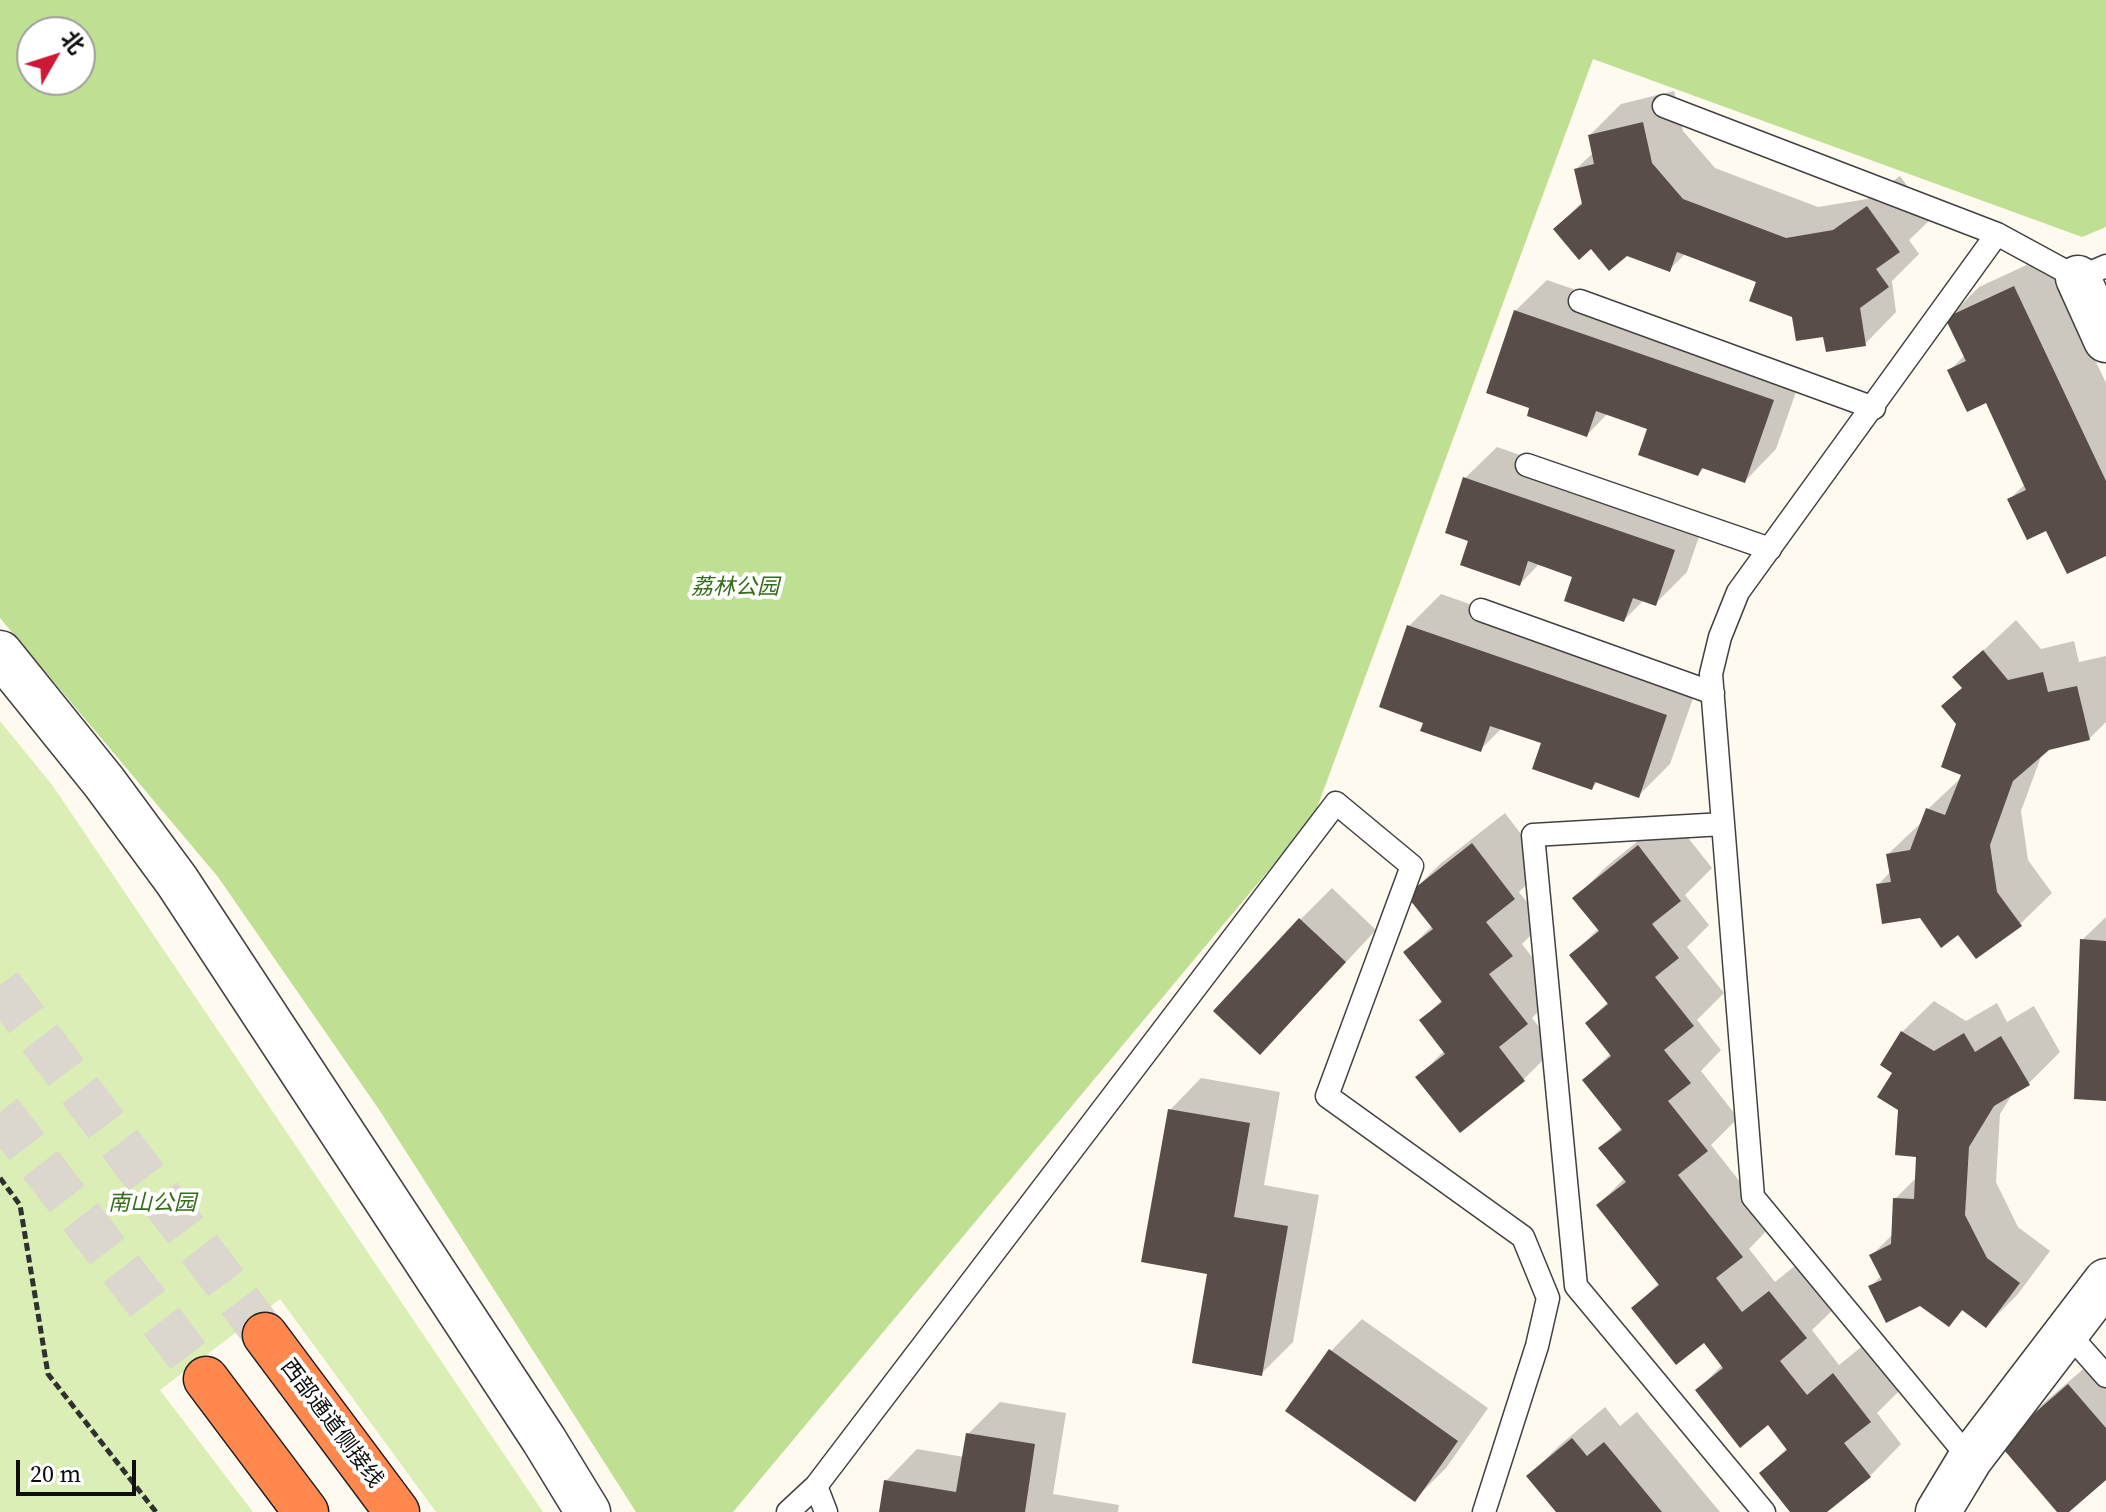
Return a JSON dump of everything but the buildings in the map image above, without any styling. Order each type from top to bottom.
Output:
[{"type":"highway","name":"西部通道侧接线","points":[[265,1335],[397,1512]]},
{"type":"highway","points":[[206,1379],[306,1512]]},
{"type":"street","points":[[2092,272],[2106,340]]},
{"type":"street","points":[[0,653],[104,782],[177,881],[536,1427],[588,1512]]},
{"type":"street","points":[[1938,1512],[1970,1459],[2106,1281]]},
{"type":"lane","points":[[1664,106],[2092,272]]},
{"type":"lane","points":[[1970,1459],[1753,1197],[1711,674],[1720,637],[1738,592],[1997,234]]},
{"type":"lane","points":[[1580,301],[1874,408]]},
{"type":"lane","points":[[1527,465],[1770,549]]},
{"type":"lane","points":[[1481,610],[1713,693]]},
{"type":"lane","points":[[788,1512],[816,1486],[1336,803],[1412,866],[1327,1096],[1523,1237],[1548,1298],[1537,1346],[1484,1512]]},
{"type":"lane","points":[[1723,824],[1533,835],[1576,1286],[1764,1512]]},
{"type":"lane","points":[[2067,1332],[2106,1376]]},
{"type":"lane","points":[[816,1486],[826,1512]]},
{"type":"path","points":[[0,1178],[20,1205],[48,1374],[156,1512]]},
{"type":"green space","name":"荔林公园","points":[[0,0],[2106,0],[2106,227],[2082,237],[1593,59],[1314,816],[733,1512],[636,1512],[380,1111],[218,877],[0,618]]},
{"type":"green space","name":"南山公园","points":[[0,721],[53,786],[543,1512],[436,1512],[280,1299],[160,1390],[253,1512],[0,1512]]},
{"type":"tunnel","points":[[0,985],[265,1335]]},
{"type":"tunnel","points":[[0,1112],[206,1379]]}]
